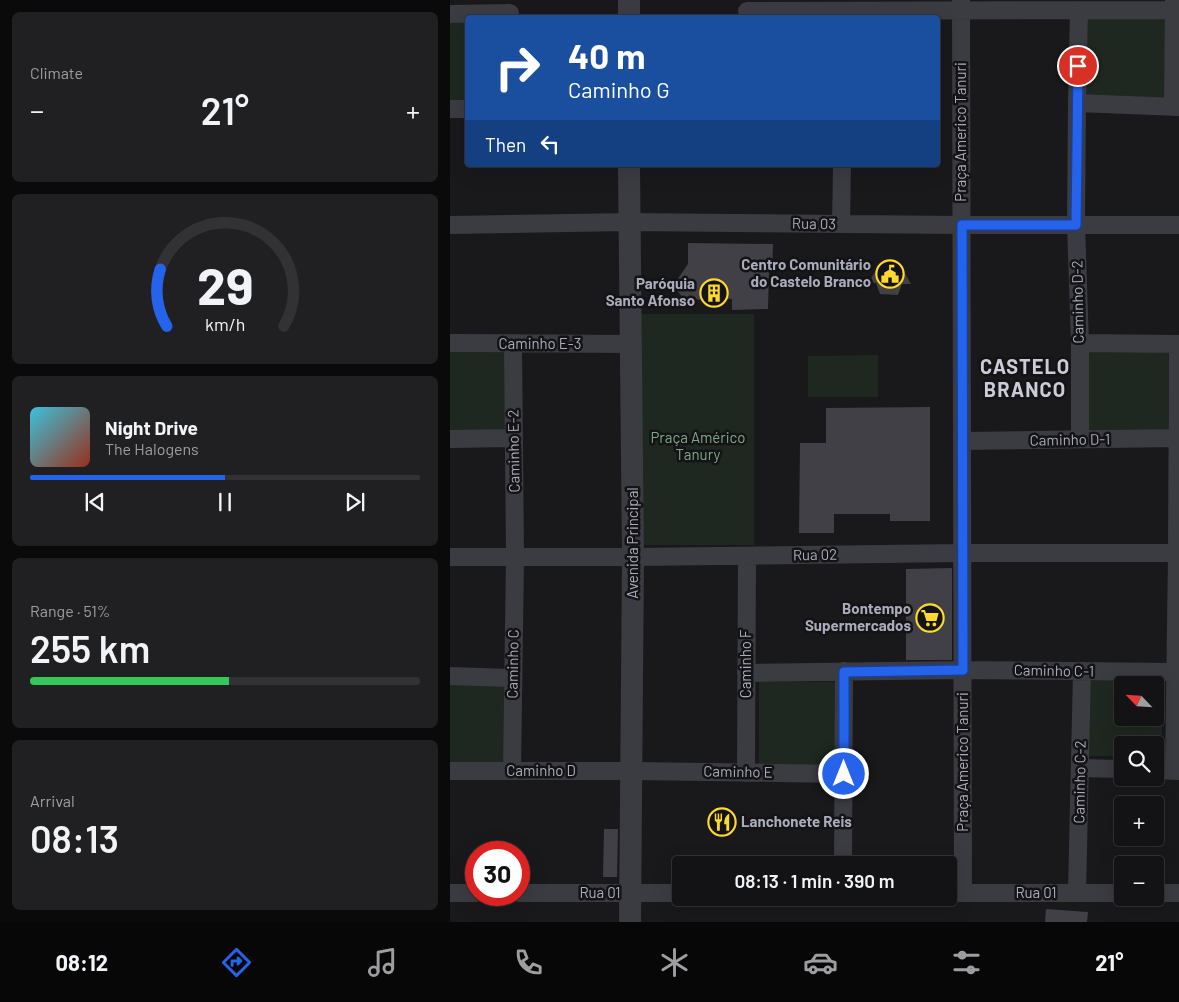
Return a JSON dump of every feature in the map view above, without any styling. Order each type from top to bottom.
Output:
[{"type":"street","points":[[629,0],[629,15]]},
{"type":"street","points":[[747,10],[845,14],[961,5],[1079,10],[1174,5],[1176,107],[1077,103]]},
{"type":"street","name":"Praça Americo Tanuri","points":[[957,861],[963,670],[961,5]]},
{"type":"street","points":[[450,14],[510,10]]},
{"type":"street","name":"Caminho D-2","points":[[1079,10],[1076,225],[1080,343],[1080,440]]},
{"type":"street","points":[[450,109],[465,109]]},
{"type":"street","name":"Avenida Principal","points":[[629,167],[633,558],[630,922]]},
{"type":"street","points":[[841,224],[842,167]]},
{"type":"street","name":"Rua 03","points":[[450,225],[629,222],[1179,225]]},
{"type":"street","points":[[1080,343],[1178,344],[1176,771]]},
{"type":"street","name":"Caminho E-3","points":[[450,344],[631,344]]},
{"type":"street","name":"Caminho E-2","points":[[513,344],[515,557]]},
{"type":"street","points":[[450,439],[514,438]]},
{"type":"street","name":"Caminho D-1","points":[[962,441],[1177,438]]},
{"type":"street","name":"Rua 02","points":[[450,557],[633,558],[1178,552]]},
{"type":"street","name":"Caminho F","points":[[746,773],[747,556]]},
{"type":"street","name":"Caminho C","points":[[512,771],[515,557]]},
{"type":"street","name":"Caminho C-1","points":[[746,673],[963,670],[1175,672]]},
{"type":"street","name":"Caminho C-2","points":[[1077,893],[1082,671]]},
{"type":"street","points":[[844,672],[844,856]]},
{"type":"street","points":[[450,676],[513,678]]},
{"type":"street","points":[[1080,768],[1114,769]]},
{"type":"street","name":"Caminho D","points":[[450,771],[632,771]]},
{"type":"street","name":"Caminho E","points":[[632,771],[844,774]]},
{"type":"street","name":"Rua 01","points":[[530,894],[672,893]]},
{"type":"street","name":"Rua 01","points":[[957,893],[1114,893]]},
{"type":"street","points":[[1164,893],[1179,893]]},
{"type":"street","points":[[450,894],[465,894]]},
{"type":"green space","points":[[1083,14],[1167,15],[1166,98],[1082,97]]},
{"type":"green space","points":[[450,15],[465,18],[465,104],[450,104]]},
{"type":"green space","name":"Praça Américo Tanury","points":[[641,314],[754,314],[754,545],[642,545]]},
{"type":"green space","points":[[1084,346],[1169,346],[1168,433],[1084,433]]},
{"type":"green space","points":[[507,349],[508,436],[450,437],[450,350]]},
{"type":"green space","points":[[878,355],[878,397],[808,397],[808,356]]},
{"type":"green space","points":[[1088,678],[1114,678],[1114,726],[1162,726],[1162,736],[1114,736],[1114,756],[1087,756]]},
{"type":"green space","points":[[759,681],[841,682],[840,768],[759,768]]},
{"type":"green space","points":[[450,684],[511,685],[510,766],[450,765]]},
{"type":"building","points":[[688,243],[773,244],[772,272],[769,272],[768,309],[732,310],[732,299],[700,298],[700,300],[682,297],[676,289],[677,280],[688,264]]},
{"type":"building","name":"Centro Comunitário do Castelo Branco","points":[[879,265],[901,266],[911,284],[902,284],[898,295],[880,294],[876,283],[869,282]]},
{"type":"building","points":[[930,407],[930,521],[890,521],[890,514],[834,514],[834,533],[799,533],[800,443],[826,443],[826,408]]},
{"type":"building","name":"Bontempo Supermercados","points":[[952,568],[952,660],[906,660],[906,569]]},
{"type":"building","points":[[604,829],[618,829],[617,877],[603,877]]},
{"type":"building","points":[[1046,909],[1088,912],[1087,922],[1045,922]]},
{"type":"place","name":"Centro Comunitário do Castelo Branco","points":[[890,274]]},
{"type":"place","name":"Paróquia Santo Afonso","points":[[714,293]]},
{"type":"place","name":"Bontempo Supermercados","points":[[930,618]]},
{"type":"place","name":"Lanchonete Reis","points":[[722,822]]},
{"type":"district","name":"CASTELO BRANCO","points":[[1025,378]]},
{"type":"route","points":[[844,774],[844,672],[963,670],[962,225],[1076,225],[1078,66]]}]
